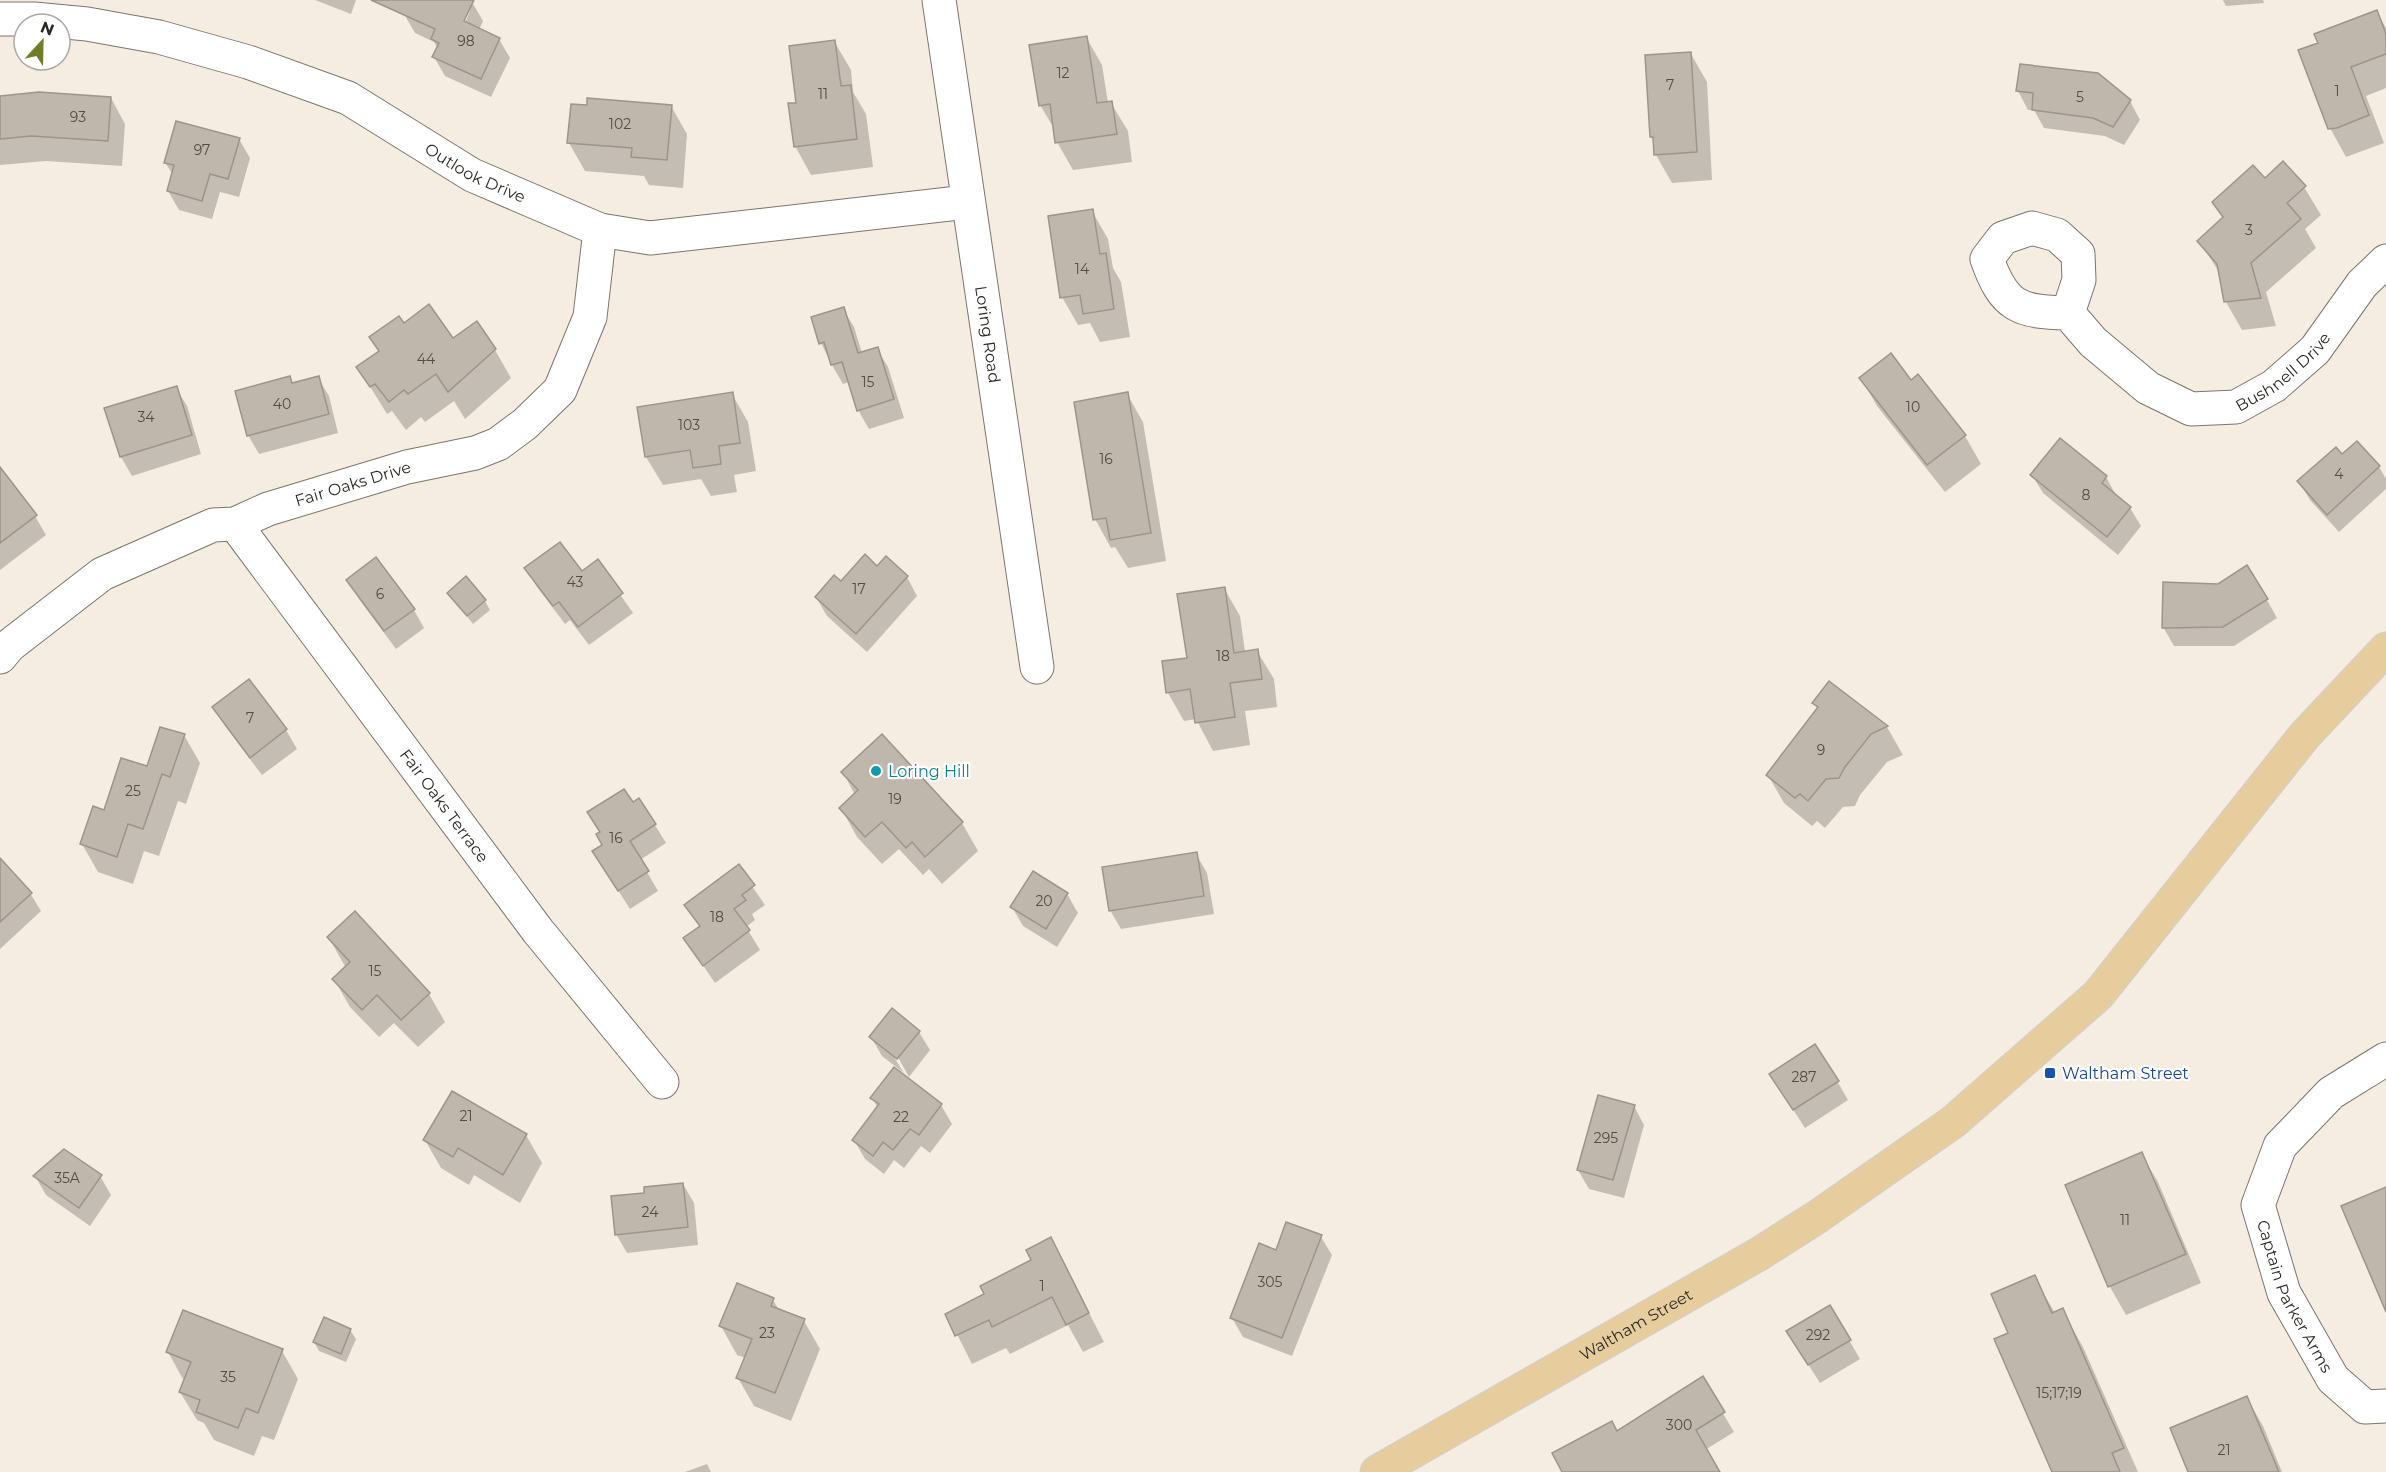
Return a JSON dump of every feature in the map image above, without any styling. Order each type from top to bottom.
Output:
[{"type":"main road","name":"Waltham Street","points":[[1377,1472],[1759,1254],[1817,1217],[1953,1122],[2098,995],[2305,735],[2386,649]]},
{"type":"street","name":"Loring Road","points":[[939,0],[1037,667]]},
{"type":"street","name":"Outlook Drive","points":[[0,19],[34,19],[87,24],[159,37],[249,62],[348,98],[472,175],[600,230],[650,238],[967,202]]},
{"type":"street","name":"Fair Oaks Drive","points":[[0,657],[9,646],[102,574],[213,525],[235,524],[268,508],[396,470],[475,453],[498,444],[525,424],[560,390],[590,317],[600,230]]},
{"type":"street","name":"Bushnell Drive","points":[[2068,313],[2094,342],[2148,388],[2191,409],[2236,407],[2274,386],[2315,350],[2362,284],[2386,261]]},
{"type":"street","name":"Fair Oaks Terrace","points":[[235,524],[538,931],[662,1082]]},
{"type":"street","name":"Captain Parker Arms","points":[[2386,1059],[2331,1093],[2280,1146],[2258,1205],[2284,1293],[2333,1379],[2365,1407],[2386,1406]]},
{"type":"building","points":[[371,0],[474,0],[464,21],[500,38],[481,79],[432,57],[439,43],[431,39],[435,29]]},
{"type":"building","points":[[2377,10],[2386,34],[2386,54],[2351,67],[2369,115],[2337,128],[2328,129],[2298,50],[2318,43],[2314,34]]},
{"type":"building","points":[[1087,36],[1097,103],[1112,101],[1117,134],[1055,143],[1050,104],[1039,106],[1029,45]]},
{"type":"building","points":[[835,40],[841,86],[851,85],[857,139],[794,147],[788,103],[796,103],[789,46]]},
{"type":"building","points":[[1691,52],[1697,152],[1654,155],[1653,137],[1650,137],[1645,55]]},
{"type":"building","points":[[2020,64],[2098,73],[2131,100],[2113,127],[2093,118],[2032,110],[2033,93],[2016,91]]},
{"type":"building","points":[[39,92],[111,97],[108,141],[31,136],[0,139],[0,96]]},
{"type":"building","points":[[587,98],[672,105],[667,160],[631,157],[632,148],[567,143],[571,104],[587,105]]},
{"type":"building","points":[[176,121],[240,138],[228,179],[210,174],[202,201],[167,191],[174,165],[164,163]]},
{"type":"building","points":[[2283,161],[2306,186],[2287,203],[2301,219],[2251,263],[2261,298],[2224,302],[2217,264],[2197,241],[2223,217],[2212,202],[2253,165],[2265,178]]},
{"type":"building","points":[[1093,209],[1100,254],[1106,253],[1114,309],[1083,314],[1080,295],[1060,298],[1048,216]]},
{"type":"building","points":[[429,304],[453,338],[477,321],[496,349],[448,392],[436,374],[408,394],[404,390],[389,402],[375,384],[370,387],[356,367],[379,351],[369,337],[399,316],[404,323]]},
{"type":"building","points":[[844,307],[858,353],[878,347],[894,399],[857,411],[842,362],[831,365],[824,342],[819,344],[811,317]]},
{"type":"building","points":[[1891,353],[1911,380],[1918,374],[1966,435],[1927,465],[1859,378]]},
{"type":"building","points":[[290,376],[292,383],[319,376],[329,414],[247,436],[235,391]]},
{"type":"building","points":[[177,386],[192,435],[120,457],[104,408]]},
{"type":"building","points":[[733,392],[740,443],[719,446],[721,464],[693,468],[690,450],[645,457],[637,407]]},
{"type":"building","points":[[1128,392],[1151,533],[1110,540],[1106,518],[1093,520],[1074,402]]},
{"type":"building","points":[[2060,438],[2107,476],[2102,483],[2131,507],[2107,537],[2030,475]]},
{"type":"building","points":[[2357,441],[2380,466],[2327,515],[2297,481],[2336,447],[2342,454]]},
{"type":"building","points":[[0,467],[37,515],[0,543]]},
{"type":"building","points":[[560,542],[582,571],[598,559],[623,593],[578,627],[559,602],[553,606],[524,568]]},
{"type":"building","points":[[865,554],[877,566],[886,556],[908,576],[856,634],[815,597],[834,575],[841,581]]},
{"type":"building","points":[[376,557],[415,609],[384,631],[346,580]]},
{"type":"building","points":[[2247,565],[2268,599],[2223,627],[2162,628],[2163,582],[2218,584]]},
{"type":"building","points":[[466,576],[486,600],[467,616],[447,593]]},
{"type":"building","points":[[1225,587],[1234,653],[1258,649],[1262,679],[1230,683],[1235,717],[1195,723],[1190,689],[1166,693],[1162,661],[1187,658],[1177,594]]},
{"type":"building","points":[[249,679],[287,729],[250,758],[212,707]]},
{"type":"building","points":[[1829,681],[1888,726],[1871,734],[1839,778],[1826,779],[1808,801],[1800,794],[1795,798],[1766,775],[1818,707],[1812,703]]},
{"type":"building","points":[[160,727],[185,734],[170,777],[162,774],[143,829],[128,824],[117,857],[80,844],[93,806],[104,810],[121,758],[147,766]]},
{"type":"building","points":[[882,734],[963,822],[925,857],[912,842],[906,848],[882,822],[865,837],[839,808],[858,790],[841,772]]},
{"type":"building","points":[[624,789],[633,802],[639,798],[656,824],[630,841],[649,871],[618,891],[592,851],[602,845],[596,834],[600,832],[587,812]]},
{"type":"building","points":[[1197,852],[1204,896],[1109,911],[1102,867]]},
{"type":"building","points":[[0,858],[32,893],[0,922]]},
{"type":"building","points":[[739,864],[755,885],[742,895],[746,900],[734,909],[750,930],[703,966],[683,938],[700,926],[684,905]]},
{"type":"building","points":[[1033,871],[1068,893],[1046,929],[1010,907]]},
{"type":"building","points":[[355,911],[430,993],[401,1020],[377,995],[362,1010],[332,979],[350,962],[327,937]]},
{"type":"building","points":[[892,1008],[920,1031],[897,1059],[869,1037]]},
{"type":"building","points":[[1815,1044],[1839,1081],[1793,1110],[1769,1074]]},
{"type":"building","points":[[894,1067],[942,1104],[919,1135],[910,1129],[893,1150],[883,1142],[873,1156],[852,1140],[879,1104],[870,1098]]},
{"type":"building","points":[[452,1091],[527,1134],[503,1175],[458,1148],[453,1157],[423,1140]]},
{"type":"building","points":[[1598,1095],[1635,1105],[1613,1180],[1577,1170]]},
{"type":"building","points":[[64,1149],[102,1175],[79,1208],[33,1176]]},
{"type":"building","points":[[2142,1152],[2186,1254],[2108,1287],[2065,1185]]},
{"type":"building","points":[[683,1183],[688,1227],[615,1235],[611,1196],[644,1193],[644,1187]]},
{"type":"building","points":[[2386,1187],[2386,1312],[2341,1206]]},
{"type":"building","points":[[1286,1222],[1322,1235],[1282,1338],[1230,1318],[1259,1243],[1276,1250]]},
{"type":"building","points":[[1051,1237],[1089,1313],[1066,1325],[1052,1297],[992,1327],[989,1320],[955,1336],[945,1314],[984,1294],[980,1286],[1031,1260],[1026,1250]]},
{"type":"building","points":[[2035,1275],[2052,1313],[2063,1308],[2124,1448],[2112,1453],[2120,1472],[2052,1472],[1994,1339],[2008,1333],[1991,1294]]},
{"type":"building","points":[[737,1283],[774,1298],[771,1306],[805,1319],[775,1393],[736,1378],[752,1339],[719,1326]]},
{"type":"building","points":[[1830,1305],[1851,1340],[1808,1365],[1786,1331]]},
{"type":"building","points":[[183,1310],[283,1349],[258,1413],[246,1408],[238,1428],[196,1412],[200,1400],[179,1392],[191,1362],[166,1352]]},
{"type":"building","points":[[324,1317],[351,1329],[341,1354],[313,1342]]},
{"type":"building","points":[[1703,1376],[1725,1412],[1696,1430],[1720,1472],[1562,1472],[1552,1453],[1612,1421],[1617,1431]]},
{"type":"building","points":[[2247,1396],[2279,1472],[2188,1472],[2170,1428]]},
{"type":"place","name":"Loring Hill","points":[[876,771]]},
{"type":"place","name":"Waltham Street","points":[[2050,1073]]}]
